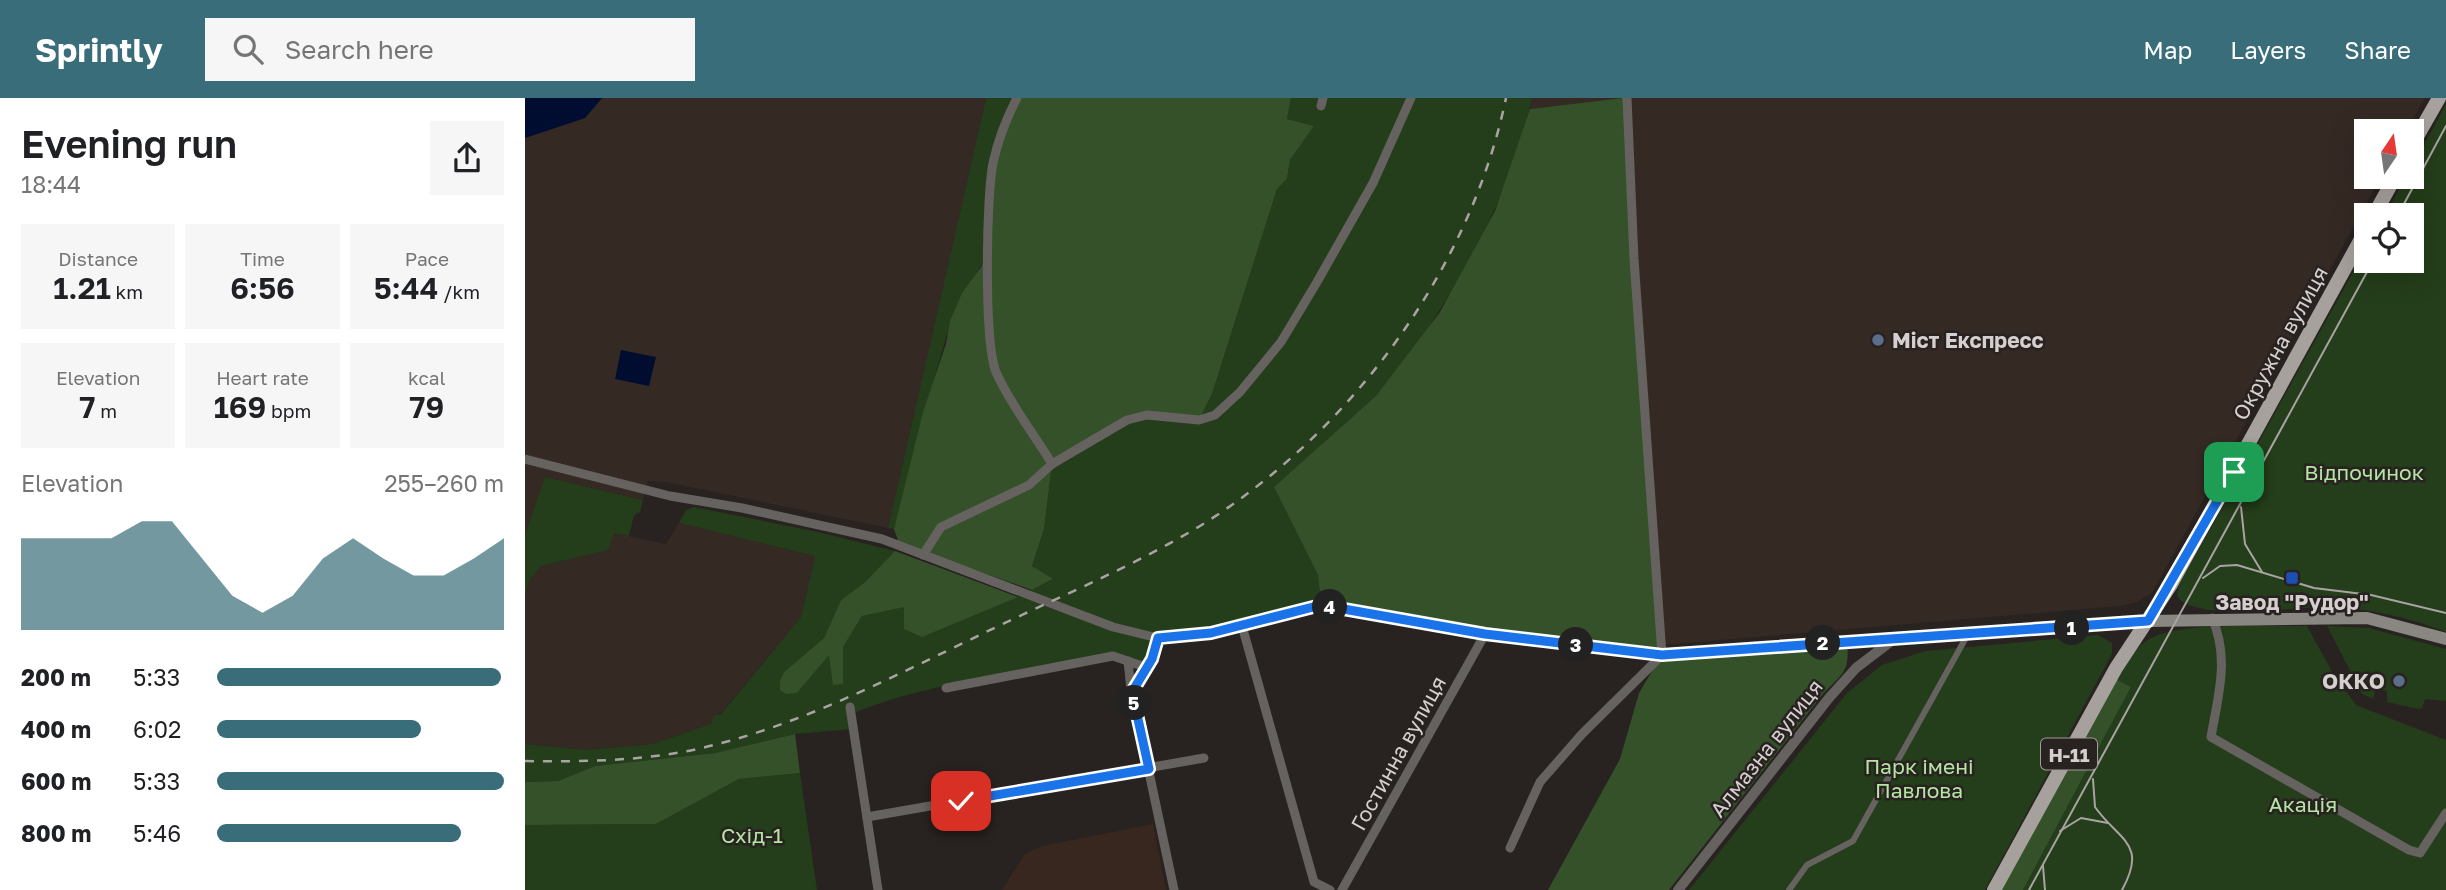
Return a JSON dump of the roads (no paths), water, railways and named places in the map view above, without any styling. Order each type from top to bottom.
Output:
[{"type":"main road","points":[[2424,124],[2439,98]]},
{"type":"main road","name":"Окружна вулиця","points":[[2148,621],[2234,472],[2354,252]]},
{"type":"main road","points":[[2148,621],[2212,618],[2367,618],[2403,625],[2446,639]]},
{"type":"main road","name":"Н-11","points":[[1994,890],[2116,668],[2148,621]]},
{"type":"street","points":[[1017,98],[1003,126],[993,165],[988,226],[990,317],[996,370],[1052,464]]},
{"type":"street","points":[[923,555],[941,527],[1029,485],[1052,464],[1136,416],[1199,420],[1215,415],[1240,392],[1281,342],[1317,282],[1373,183],[1411,98]]},
{"type":"street","points":[[1510,848],[1540,782],[1581,734],[1662,655],[1634,259],[1627,98]]},
{"type":"street","points":[[525,459],[670,496],[856,533],[1139,635],[1158,638],[1211,633],[1321,605],[1485,634],[1662,655],[2148,621]]},
{"type":"street","points":[[2212,618],[2221,638],[2223,658],[2211,737],[2409,850],[2420,853],[2427,847],[2446,813]]},
{"type":"street","points":[[1242,626],[1314,882],[1330,890]]},
{"type":"street","name":"Гостинна вулиця","points":[[1342,890],[1485,634]]},
{"type":"street","points":[[1789,890],[1807,865],[1853,841],[1968,634]]},
{"type":"street","points":[[1132,692],[1152,659],[1158,638]]},
{"type":"street","name":"Алмазна вулиця","points":[[1678,890],[1829,698],[1856,668],[1894,639]]},
{"type":"street","points":[[946,688],[1112,656],[1145,667]]},
{"type":"street","points":[[1128,661],[1132,692],[1174,890]]},
{"type":"street","points":[[850,707],[878,890]]},
{"type":"street","points":[[867,817],[1203,758]]},
{"type":"water","points":[[525,98],[602,98],[585,118],[525,138]]},
{"type":"water","points":[[621,350],[656,357],[649,386],[615,379]]},
{"type":"tram line","points":[[2404,203],[2446,126]]},
{"type":"tram line","points":[[2029,890],[2366,273]]},
{"type":"tram line","points":[[2241,507],[2245,544],[2262,572]]},
{"type":"tram line","points":[[2203,578],[2220,566],[2237,565],[2314,588],[2371,595],[2446,613]]},
{"type":"tram line","points":[[2093,779],[2095,807],[2121,836],[2131,852],[2132,862],[2122,890]]},
{"type":"tram line","points":[[2060,831],[2081,818],[2108,823]]},
{"type":"tram line","points":[[2043,866],[2045,890]]},
{"type":"railway","points":[[525,761],[596,761],[668,754],[714,745],[784,723],[885,681],[1147,556],[1200,526],[1254,488],[1306,445],[1353,396],[1395,342],[1433,285],[1464,225],[1489,162],[1506,98]]},
{"type":"place","name":"Міст Експресс","points":[[1878,340]]},
{"type":"place","name":"Завод \"Рудор\"","points":[[2292,578]]},
{"type":"place","name":"ОККО","points":[[2399,681]]},
{"type":"park label","name":"Відпочинок","points":[[2364,472]]},
{"type":"park label","name":"Парк імені Павлова","points":[[1919,778]]},
{"type":"park label","name":"Акація","points":[[2303,804]]},
{"type":"park label","name":"Схід-1","points":[[752,835]]}]
